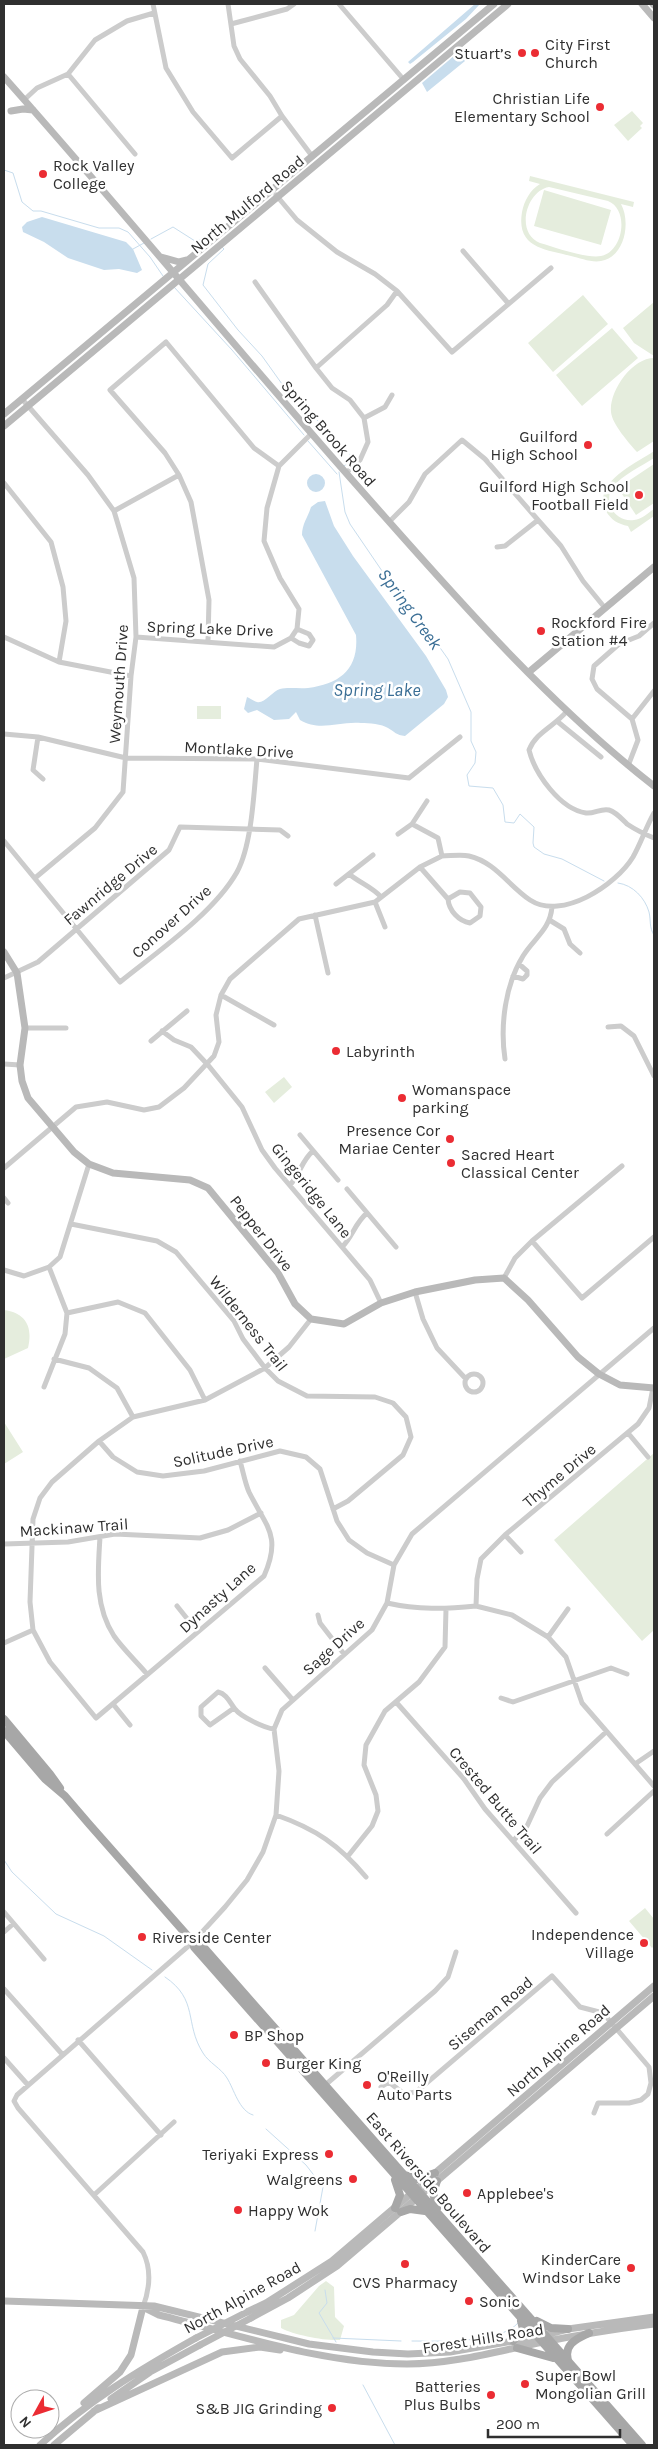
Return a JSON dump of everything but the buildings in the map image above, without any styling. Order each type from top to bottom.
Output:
[{"type":"main road","name":"East Riverside Boulevard","points":[[4,1719],[50,1774],[65,1796],[192,1942],[194,1947],[404,2174],[425,2211],[517,2316],[569,2365],[642,2445]]},
{"type":"main road","name":"East Riverside Boulevard","points":[[4,1731],[45,1779],[65,1796]]},
{"type":"main road","name":"East Riverside Boulevard","points":[[323,2087],[391,2172],[441,2217],[522,2308],[558,2361],[633,2445]]},
{"type":"main road","points":[[391,2172],[399,2188],[398,2210],[425,2211]]},
{"type":"main road","points":[[404,2174],[417,2179],[436,2177],[433,2193],[434,2202],[441,2217]]},
{"type":"main road","points":[[522,2308],[542,2325],[568,2330]]},
{"type":"main road","points":[[517,2316],[523,2329],[515,2344],[558,2361]]},
{"type":"main road","points":[[569,2365],[567,2351],[572,2341],[589,2333]]},
{"type":"street","points":[[153,4],[166,68],[193,112],[232,158],[282,116]]},
{"type":"street","points":[[228,4],[234,46],[240,59],[270,96],[282,116],[312,156]]},
{"type":"street","points":[[231,24],[287,9],[294,4]]},
{"type":"street","points":[[339,4],[404,80]]},
{"type":"street","name":"North Mulford Road","points":[[4,414],[404,80],[497,6],[508,4]]},
{"type":"street","points":[[642,4],[654,18]]},
{"type":"street","name":"North Mulford Road","points":[[4,426],[278,196],[497,6]]},
{"type":"street","points":[[24,100],[37,88],[68,74],[94,40],[127,21],[154,13]]},
{"type":"street","points":[[68,74],[135,154]]},
{"type":"street","name":"Spring Brook Road","points":[[4,77],[174,272],[311,434],[446,586],[567,711],[628,766],[654,786]]},
{"type":"street","points":[[11,111],[23,108],[33,110]]},
{"type":"street","points":[[272,190],[298,220],[337,252],[375,274],[397,292],[452,352],[551,268]]},
{"type":"street","points":[[463,251],[508,303]]},
{"type":"street","points":[[163,281],[165,273],[161,257],[179,262],[188,260]]},
{"type":"street","points":[[166,290],[175,287],[190,292],[189,277],[195,266]]},
{"type":"street","points":[[255,282],[332,388],[350,400],[364,418],[368,442],[360,460],[346,473]]},
{"type":"street","points":[[316,368],[387,305],[397,292]]},
{"type":"street","points":[[208,641],[209,600],[191,502],[179,475],[165,453],[110,390],[166,342],[254,448],[279,466]]},
{"type":"street","points":[[364,418],[385,407],[392,395]]},
{"type":"street","name":"Weymouth Drive","points":[[22,399],[88,475],[114,511],[134,578],[136,637],[131,676],[123,792],[94,828],[35,878]]},
{"type":"street","name":"Spring Lake Drive","points":[[136,637],[274,647],[291,638],[297,629],[298,609],[280,578],[264,542],[267,508],[279,466],[311,434]]},
{"type":"street","points":[[389,522],[408,502],[425,474],[462,440],[485,459],[561,546],[583,581],[605,608]]},
{"type":"street","points":[[114,511],[179,475]]},
{"type":"street","points":[[4,482],[50,542],[63,587],[66,621],[59,662]]},
{"type":"street","points":[[497,547],[505,546],[538,520]]},
{"type":"street","points":[[529,672],[654,567]]},
{"type":"street","points":[[628,766],[638,740],[632,719],[597,689],[592,679],[594,666],[619,644],[639,636],[654,623]]},
{"type":"street","points":[[291,638],[299,644],[309,646],[313,640],[309,634],[297,629]]},
{"type":"street","points":[[4,637],[59,662],[131,676]]},
{"type":"street","points":[[632,719],[654,691]]},
{"type":"street","points":[[567,711],[558,722],[538,736],[529,750],[532,761],[542,779],[555,795],[577,810],[588,813],[610,810],[642,834],[654,838]]},
{"type":"street","points":[[558,722],[601,757]]},
{"type":"street","name":"Montlake Drive","points":[[4,734],[38,737],[126,758],[257,759],[409,778],[460,737]]},
{"type":"street","points":[[38,737],[33,770],[43,779]]},
{"type":"street","name":"Conover Drive","points":[[76,930],[120,982],[212,906],[237,871],[250,827],[257,759]]},
{"type":"street","points":[[398,834],[412,824],[427,801]]},
{"type":"street","points":[[4,1168],[76,1107],[107,1102],[144,1110],[159,1107],[184,1088],[208,1064],[219,1042],[216,1015],[221,995],[230,980],[299,920],[375,902],[420,867],[442,856],[469,856],[495,868],[531,900],[552,907],[575,903],[618,877],[633,856],[642,834],[654,813]]},
{"type":"street","points":[[412,824],[438,838],[442,856]]},
{"type":"street","name":"Fawnridge Drive","points":[[4,978],[38,962],[76,930],[169,850],[180,828],[250,827],[280,830],[288,836]]},
{"type":"street","points":[[4,842],[76,930]]},
{"type":"street","points":[[336,884],[373,855]]},
{"type":"street","points":[[420,867],[448,900],[451,909],[465,922],[470,923],[480,916],[481,906],[470,893],[460,892],[448,900]]},
{"type":"street","points":[[348,874],[359,882],[372,887],[382,897]]},
{"type":"street","points":[[375,902],[385,927]]},
{"type":"street","points":[[505,1059],[503,1028],[513,976],[519,964],[551,921],[552,907]]},
{"type":"street","points":[[315,915],[328,973]]},
{"type":"street","points":[[551,921],[564,928],[570,944],[580,953]]},
{"type":"street","name":"Pepper Drive","points":[[4,952],[17,973],[24,1028],[20,1065],[22,1081],[28,1098],[74,1152],[89,1164],[113,1173],[190,1180],[208,1188],[278,1273],[295,1304],[311,1319]]},
{"type":"street","points":[[513,976],[523,979],[527,974],[527,971],[519,964]]},
{"type":"street","points":[[221,995],[274,1024]]},
{"type":"street","points":[[151,1041],[186,1011]]},
{"type":"street","points":[[608,1027],[622,1026],[634,1036],[654,1076]]},
{"type":"street","points":[[24,1028],[66,1028]]},
{"type":"street","name":"Gingeridge Lane","points":[[162,1031],[174,1040],[191,1047],[208,1064],[242,1107],[262,1150],[370,1280],[381,1303]]},
{"type":"street","points":[[4,1064],[20,1065]]},
{"type":"street","name":"Gingeridge Lane","points":[[300,1135],[338,1180]]},
{"type":"street","points":[[290,1185],[298,1176],[306,1158],[313,1151]]},
{"type":"street","points":[[4,1270],[24,1276],[48,1268],[60,1257],[89,1164]]},
{"type":"street","points":[[504,1278],[515,1258],[532,1241],[622,1166]]},
{"type":"street","name":"Gingeridge Lane","points":[[347,1189],[396,1247]]},
{"type":"street","points":[[4,1198],[8,1204]]},
{"type":"street","points":[[342,1246],[351,1238],[356,1226],[367,1213]]},
{"type":"street","name":"Wilderness Trail","points":[[71,1224],[157,1241],[176,1252],[234,1321],[243,1339],[265,1368],[278,1381],[307,1396],[375,1397],[393,1403],[406,1417],[410,1437],[402,1455],[348,1501],[333,1509]]},
{"type":"street","points":[[532,1241],[582,1298],[654,1237]]},
{"type":"street","points":[[44,1387],[65,1334],[67,1313],[48,1268]]},
{"type":"street","points":[[4,1643],[33,1630],[30,1602],[33,1518],[40,1498],[52,1482],[99,1442],[133,1417],[204,1400],[265,1368],[289,1347],[311,1319],[344,1324],[381,1303],[415,1292],[476,1280],[504,1278],[528,1300],[578,1358],[600,1374],[620,1385],[654,1388]]},
{"type":"street","points":[[415,1292],[423,1319],[437,1348],[466,1378]]},
{"type":"street","points":[[67,1313],[118,1302],[144,1313],[190,1370],[204,1400]]},
{"type":"street","name":"Sage Drive","points":[[274,1729],[282,1710],[292,1699],[372,1630],[387,1604],[394,1565],[412,1534],[654,1328]]},
{"type":"street","points":[[54,1359],[89,1368],[117,1388],[133,1417]]},
{"type":"street","name":"Thyme Drive","points":[[476,1606],[477,1579],[482,1559],[505,1535],[628,1433],[647,1414],[654,1388]]},
{"type":"street","points":[[628,1433],[648,1457]]},
{"type":"street","name":"Solitude Drive","points":[[99,1442],[112,1457],[137,1472],[163,1476],[204,1471],[280,1451],[306,1456],[320,1470],[337,1521],[349,1540],[367,1553],[394,1565]]},
{"type":"street","name":"Dynasty Lane","points":[[33,1630],[50,1662],[96,1718],[264,1576],[272,1556],[272,1533],[248,1490],[240,1461]]},
{"type":"street","name":"Mackinaw Trail","points":[[4,1544],[68,1542],[115,1534],[200,1538],[228,1530],[261,1513]]},
{"type":"street","points":[[505,1535],[521,1552]]},
{"type":"street","points":[[100,1536],[97,1586],[100,1606],[114,1636],[147,1674]]},
{"type":"street","points":[[387,1604],[411,1609],[446,1609],[476,1606],[512,1615],[548,1637],[566,1657],[573,1682],[582,1703],[654,1786]]},
{"type":"street","points":[[176,1606],[197,1631]]},
{"type":"street","points":[[348,1856],[372,1826],[378,1811],[376,1795],[364,1765],[366,1745],[385,1711],[419,1682],[445,1647],[446,1609]]},
{"type":"street","points":[[548,1637],[568,1609]]},
{"type":"street","points":[[318,1614],[320,1623],[344,1654]]},
{"type":"street","points":[[266,1668],[292,1699]]},
{"type":"street","points":[[501,1698],[513,1702],[611,1668],[627,1674]]},
{"type":"street","points":[[73,2415],[74,2411],[120,2372],[131,2355],[147,2297],[150,2275],[148,2262],[134,2239],[18,2108],[14,2100],[28,2084],[192,1942],[225,1907],[246,1880],[262,1852],[276,1815],[279,1771],[274,1729],[265,1728],[234,1708],[227,1697],[218,1692],[201,1707],[201,1716],[210,1725],[234,1708]]},
{"type":"street","name":"Crested Butte Trail","points":[[396,1702],[464,1779],[485,1810],[576,1914]]},
{"type":"street","points":[[112,1704],[130,1725]]},
{"type":"street","points":[[513,1841],[527,1826],[540,1798],[552,1782],[606,1732]]},
{"type":"street","points":[[635,1764],[654,1751]]},
{"type":"street","points":[[607,1834],[654,1791]]},
{"type":"street","points":[[276,1815],[296,1822],[323,1836],[348,1856],[366,1877]]},
{"type":"street","points":[[4,1912],[44,1959]]},
{"type":"street","points":[[4,1932],[13,1924]]},
{"type":"street","points":[[323,2087],[435,1991],[448,1977],[456,1952]]},
{"type":"street","name":"Siseman Road","points":[[381,2087],[389,2082],[404,2094],[416,2092],[552,1976],[580,2007],[599,2011],[611,2022],[649,2067],[651,2083],[648,2094],[641,2100],[629,2103],[598,2103],[594,2113]]},
{"type":"street","name":"North Alpine Road","points":[[40,2445],[73,2415],[146,2366],[249,2315],[288,2298],[337,2266],[416,2194],[654,1986]]},
{"type":"street","points":[[4,1989],[62,2054]]},
{"type":"street","name":"North Alpine Road","points":[[470,2148],[617,2029],[654,1996]]},
{"type":"street","points":[[78,2040],[161,2135]]},
{"type":"street","points":[[4,2058],[28,2084]]},
{"type":"street","points":[[94,2196],[174,2122]]},
{"type":"street","name":"Forest Hills Road","points":[[4,2301],[154,2306],[309,2344],[373,2352],[450,2352],[654,2324]]},
{"type":"street","name":"Forest Hills Road","points":[[143,2307],[159,2315],[309,2354],[350,2360],[407,2364],[454,2360],[515,2344]]},
{"type":"street","name":"Forest Hills Road","points":[[543,2339],[568,2330],[654,2317]]},
{"type":"street","name":"North Alpine Road","points":[[54,2445],[94,2411],[198,2341]]},
{"type":"street","points":[[94,2411],[222,2352],[260,2347],[309,2354]]},
{"type":"green space","points":[[632,111],[643,123],[640,126],[642,128],[628,141],[614,125]]},
{"type":"green space","points":[[530,176],[634,202],[633,207],[621,204],[624,211],[625,229],[621,246],[616,253],[601,261],[590,261],[534,245],[523,233],[521,224],[524,204],[533,189],[540,184],[529,181]],"holes":[[[549,187],[608,201],[615,206],[621,221],[619,239],[609,253],[595,256],[562,250],[540,243],[532,238],[528,231],[526,213],[534,196],[541,190]]]},
{"type":"green space","points":[[544,190],[611,210],[601,245],[534,226]]},
{"type":"green space","points":[[583,295],[608,324],[553,372],[528,343]]},
{"type":"green space","points":[[654,302],[654,356],[634,343],[623,328]]},
{"type":"green space","points":[[612,328],[638,358],[582,406],[556,375]]},
{"type":"green space","points":[[654,358],[654,441],[637,452],[614,422],[611,404],[618,386],[630,370],[646,359]]},
{"type":"green space","points":[[654,451],[654,458],[632,471],[613,487],[610,493],[610,505],[613,510],[617,515],[627,520],[634,520],[645,516],[654,509],[654,516],[631,532],[628,526],[615,521],[606,511],[603,501],[605,491],[618,475]]},
{"type":"green space","name":"Guilford High School Football Field","points":[[654,464],[654,503],[636,515],[618,488]]},
{"type":"green space","points":[[197,706],[221,706],[221,719],[197,719]]},
{"type":"green space","points":[[284,1077],[292,1087],[274,1103],[265,1092]]},
{"type":"green space","points":[[4,1310],[18,1314],[23,1318],[28,1328],[29,1340],[28,1348],[4,1359]]},
{"type":"green space","points":[[4,1422],[23,1452],[4,1464]]},
{"type":"green space","points":[[654,1453],[654,1630],[642,1641],[554,1540]]},
{"type":"green space","points":[[645,1908],[654,1919],[654,1946],[652,1948],[629,1921]]},
{"type":"green space","points":[[326,2281],[334,2287],[335,2317],[344,2326],[340,2340],[310,2337],[281,2328],[281,2320],[294,2315],[319,2286]]},
{"type":"water","points":[[475,4],[480,4],[466,19],[413,62],[410,64],[408,62]]},
{"type":"water","points":[[461,50],[465,61],[427,92],[422,83]]},
{"type":"water","points":[[42,217],[126,242],[133,249],[142,270],[137,273],[119,269],[104,270],[68,258],[44,242],[23,232],[22,227],[27,222]]},
{"type":"water","points":[[316,474],[322,477],[325,483],[322,489],[316,492],[310,489],[307,483],[310,477]]},
{"type":"water","name":"Spring Lake","points":[[325,501],[334,526],[353,556],[426,656],[446,690],[448,697],[444,704],[405,736],[375,724],[353,723],[322,726],[300,720],[296,712],[289,719],[274,720],[257,710],[248,713],[244,709],[247,697],[260,702],[280,689],[319,686],[338,678],[351,666],[356,647],[356,635],[302,535],[311,507],[318,502]]},
{"type":"waterway","name":"Spring Creek","points":[[4,170],[13,173],[22,202],[33,211],[41,211],[99,228],[119,228],[128,232],[150,257],[163,276]]},
{"type":"waterway","name":"Spring Creek","points":[[151,239],[173,227],[195,241],[213,235]]},
{"type":"waterway","name":"Spring Creek","points":[[133,249],[144,243]]},
{"type":"waterway","name":"Spring Creek","points":[[222,247],[224,249],[208,264],[203,285],[238,330],[262,356],[287,391],[299,401],[350,455],[349,462],[344,466]]},
{"type":"waterway","name":"Spring Creek","points":[[174,287],[232,350],[304,435]]},
{"type":"waterway","name":"Spring Creek","points":[[308,441],[337,474]]},
{"type":"waterway","name":"Spring Creek","points":[[339,472],[345,512],[350,524],[395,590],[414,611],[448,659],[471,712],[471,741],[476,752],[475,763],[467,775],[469,786],[493,788],[503,805],[505,822],[514,823],[520,814],[534,827],[534,847],[544,854],[562,859],[604,881]]},
{"type":"waterway","name":"Spring Creek","points":[[618,883],[629,886],[645,902],[654,935]]},
{"type":"waterway","points":[[4,1860],[12,1872],[56,1914],[104,1936],[152,1970]]},
{"type":"waterway","points":[[165,1977],[183,1994],[190,2012],[197,2042],[203,2053],[224,2074],[244,2109],[253,2115]]},
{"type":"waterway","points":[[266,2129],[306,2165],[323,2187],[315,2231]]},
{"type":"waterway","points":[[325,2290],[327,2303],[319,2313],[336,2342]]},
{"type":"waterway","points":[[412,2341],[452,2341],[483,2338],[498,2335],[518,2323]]},
{"type":"waterway","points":[[333,2338],[401,2341]]},
{"type":"waterway","points":[[363,2385],[395,2445]]},
{"type":"place","name":"Stuart’s","points":[[522,53]]},
{"type":"place","name":"City First Church","points":[[535,53]]},
{"type":"place","name":"Christian Life Elementary School","points":[[600,107]]},
{"type":"place","name":"Rock Valley College","points":[[43,174]]},
{"type":"place","name":"Guilford High School","points":[[588,445]]},
{"type":"place","name":"Guilford High School Football Field","points":[[639,495]]},
{"type":"place","name":"Rockford Fire Station #4","points":[[541,631]]},
{"type":"place","name":"Labyrinth","points":[[336,1051]]},
{"type":"place","name":"Womanspace parking","points":[[402,1098]]},
{"type":"place","name":"Presence Cor Mariae Center","points":[[450,1139]]},
{"type":"place","name":"Sacred Heart Classical Center","points":[[451,1163]]},
{"type":"place","name":"Riverside Center","points":[[142,1937]]},
{"type":"place","name":"Independence Village","points":[[644,1943]]},
{"type":"place","name":"BP Shop","points":[[234,2035]]},
{"type":"place","name":"Burger King","points":[[266,2063]]},
{"type":"place","name":"O'Reilly Auto Parts","points":[[367,2085]]},
{"type":"place","name":"Teriyaki Express","points":[[329,2154]]},
{"type":"place","name":"Walgreens","points":[[353,2179]]},
{"type":"place","name":"Applebee's","points":[[467,2193]]},
{"type":"place","name":"Happy Wok","points":[[238,2210]]},
{"type":"place","name":"CVS Pharmacy","points":[[405,2264]]},
{"type":"place","name":"KinderCare Windsor Lake","points":[[631,2268]]},
{"type":"place","name":"Sonic","points":[[469,2301]]},
{"type":"place","name":"Super Bowl Mongolian Grill","points":[[525,2384]]},
{"type":"place","name":"Batteries Plus Bulbs","points":[[491,2395]]},
{"type":"place","name":"S&B JIG Grinding","points":[[332,2408]]}]
